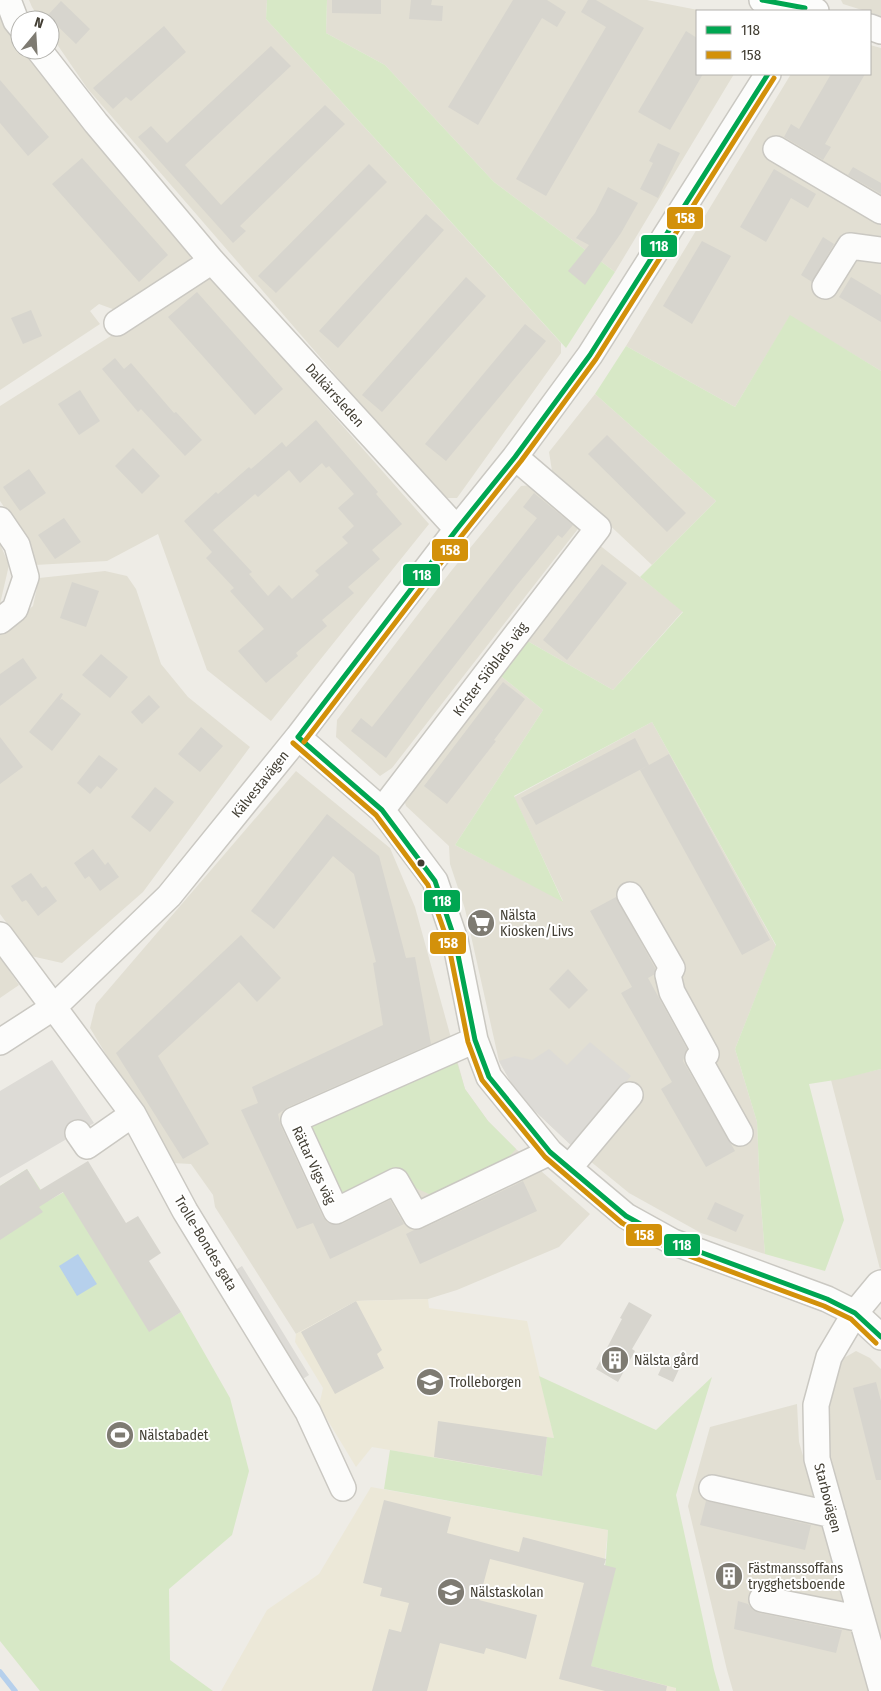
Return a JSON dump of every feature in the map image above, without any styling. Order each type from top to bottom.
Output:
[{"type":"street","points":[[762,0],[809,8]]},
{"type":"street","name":"Dalkärrsleden","points":[[46,60],[96,123],[212,261],[457,529]]},
{"type":"street","name":"Kälvestavägen","points":[[0,1042],[54,1007],[169,896],[298,737],[590,356],[767,75]]},
{"type":"street","points":[[776,149],[881,211]]},
{"type":"street","points":[[825,286],[850,246],[881,250]]},
{"type":"street","points":[[117,323],[212,261]]},
{"type":"street","name":"Krister Siöblads väg","points":[[382,810],[598,528],[515,456]]},
{"type":"street","points":[[0,520],[17,546],[26,577],[15,609],[0,621]]},
{"type":"street","points":[[298,737],[382,810],[436,881],[455,940],[475,1040],[489,1077],[504,1098],[550,1152],[626,1216],[673,1242],[827,1299],[855,1313],[881,1338]]},
{"type":"street","points":[[630,895],[672,968],[668,976],[672,992],[740,1133]]},
{"type":"street","name":"Trolle-Bondes gata","points":[[0,936],[133,1114],[186,1211],[308,1412],[343,1488]]},
{"type":"street","name":"Rättar Vigs väg","points":[[475,1040],[294,1120],[336,1211],[396,1181],[416,1216],[550,1152]]},
{"type":"street","points":[[569,1168],[630,1095]]},
{"type":"street","points":[[78,1133],[87,1146],[133,1114]]},
{"type":"street","name":"Starbovägen","points":[[881,1283],[855,1313],[829,1357],[816,1405],[817,1460],[881,1687]]},
{"type":"street","points":[[712,1488],[833,1516]]},
{"type":"street","points":[[762,1599],[862,1619]]},
{"type":"shaded area","points":[[29,0],[267,0],[266,19],[561,343],[561,353],[457,498],[442,498],[87,88],[60,49],[60,10],[34,10]]},
{"type":"shaded area","points":[[327,0],[647,0],[698,10],[696,10],[696,75],[733,75],[615,272],[494,182],[385,65],[326,33]]},
{"type":"shaded area","points":[[841,0],[881,0],[881,16],[871,13],[871,10],[862,10],[843,4]]},
{"type":"shaded area","points":[[0,11],[10,30],[10,60],[33,60],[191,255],[189,263],[118,311],[99,304],[90,311],[100,324],[0,390]]},
{"type":"shaded area","points":[[871,45],[881,48],[881,371],[790,316],[735,407],[626,346],[790,75],[871,75]]},
{"type":"shaded area","points":[[209,274],[429,524],[271,721],[207,670],[158,534],[107,561],[35,565],[21,532],[0,501],[0,406]]},
{"type":"shaded area","points":[[595,394],[716,501],[652,565],[552,471],[549,452]]},
{"type":"shaded area","points":[[532,485],[581,525],[392,768],[380,776],[336,737],[337,720],[452,570],[521,486]]},
{"type":"shaded area","points":[[0,544],[9,565],[0,604]]},
{"type":"shaded area","points":[[598,544],[683,611],[613,690],[524,639],[497,673],[543,710],[455,845],[563,901],[514,797],[652,722],[776,946],[735,1049],[757,1122],[765,1254],[701,1233],[629,1193],[573,1147],[518,1095],[499,1061],[465,909],[450,864],[449,846],[406,806],[401,790]]},
{"type":"shaded area","points":[[105,571],[127,576],[136,589],[161,664],[188,697],[250,747],[143,892],[62,963],[31,956],[0,914],[0,633],[33,606],[39,578]]},
{"type":"shaded area","points":[[296,771],[390,848],[415,907],[465,1089],[488,1121],[516,1149],[590,1214],[559,1247],[457,1290],[428,1299],[356,1301],[296,1334],[215,1207],[213,1195],[191,1164],[172,1163],[90,1028],[96,1004]]},
{"type":"shaded area","points":[[0,957],[19,985],[0,998]]},
{"type":"shaded area","points":[[590,1042],[631,1076],[573,1147],[518,1095],[499,1061],[515,1056],[532,1060],[549,1049],[567,1065]]},
{"type":"shaded area","points":[[52,1060],[94,1123],[0,1178],[0,1091]]},
{"type":"shaded area","points":[[881,1069],[881,1268],[880,1269],[831,1080]]},
{"type":"shaded area","points":[[242,1266],[309,1375],[292,1386],[226,1276]]},
{"type":"shaded area","name":"Trolleborgen","points":[[428,1299],[429,1308],[527,1321],[554,1438],[547,1437],[542,1476],[372,1447],[356,1467],[319,1406],[323,1388],[295,1342],[296,1334],[356,1301]]},
{"type":"shaded area","points":[[856,1351],[870,1358],[881,1369],[881,1640],[822,1433],[837,1362]]},
{"type":"shaded area","points":[[797,1404],[799,1442],[871,1691],[733,1691],[727,1670],[688,1506],[710,1427]]},
{"type":"shaded area","name":"Nälstaskolan","points":[[371,1487],[608,1530],[604,1565],[676,1691],[221,1691],[267,1610],[319,1574]]},
{"type":"green space","points":[[267,0],[327,0],[326,33],[385,65],[494,182],[615,272],[566,348],[266,19]]},
{"type":"green space","points":[[790,315],[881,371],[881,1069],[841,1079],[809,1084],[844,1220],[825,1271],[765,1254],[757,1122],[735,1049],[776,945],[652,722],[514,796],[563,902],[455,845],[543,710],[497,673],[524,639],[613,690],[683,612],[640,577],[716,501],[595,394],[626,346],[735,407]]},
{"type":"green space","points":[[454,1053],[465,1089],[488,1121],[516,1149],[494,1173],[436,1197],[413,1187],[337,1196],[302,1124]]},
{"type":"green space","name":"Nälstabadet","points":[[27,1169],[48,1201],[64,1192],[149,1331],[181,1312],[230,1398],[249,1471],[232,1535],[169,1589],[170,1660],[213,1691],[40,1691],[0,1641],[0,1186]]},
{"type":"green space","points":[[539,1376],[656,1430],[712,1377],[676,1495],[720,1691],[676,1691],[676,1688],[591,1666],[606,1559],[608,1530],[384,1489],[390,1450],[542,1476],[547,1437],[554,1438]]},
{"type":"water","points":[[78,1254],[97,1284],[77,1296],[59,1266]]},
{"type":"building","points":[[332,0],[381,0],[381,14],[332,13]]},
{"type":"building","points":[[411,0],[432,0],[431,5],[443,6],[442,21],[409,19]]},
{"type":"building","points":[[513,0],[547,0],[566,12],[557,27],[542,18],[478,125],[448,107]]},
{"type":"building","points":[[588,0],[596,0],[644,28],[546,196],[516,179],[606,27],[581,12]]},
{"type":"building","points":[[61,1],[90,29],[76,44],[60,29],[60,10],[53,10]]},
{"type":"building","points":[[164,26],[186,52],[131,101],[126,97],[113,109],[93,88]]},
{"type":"building","points":[[686,31],[696,37],[696,75],[702,75],[670,130],[638,112]]},
{"type":"building","points":[[271,46],[291,66],[185,165],[221,205],[325,105],[345,124],[240,226],[246,231],[233,243],[138,137],[151,126],[167,143]]},
{"type":"building","points":[[830,75],[864,75],[825,144],[831,147],[823,160],[784,137],[791,124],[799,129]]},
{"type":"building","points":[[0,80],[49,137],[28,156],[0,123]]},
{"type":"building","points":[[658,143],[680,153],[658,198],[640,189],[653,163],[649,161]]},
{"type":"building","points":[[82,158],[168,255],[139,282],[52,184]]},
{"type":"building","points":[[369,164],[387,182],[276,293],[258,276]]},
{"type":"building","points":[[853,167],[881,183],[881,194],[848,175]]},
{"type":"building","points":[[774,169],[816,194],[808,208],[791,198],[766,242],[740,227]]},
{"type":"building","points":[[608,187],[638,203],[621,233],[585,285],[568,271],[589,245],[576,238],[595,213]]},
{"type":"building","points":[[426,214],[444,230],[338,348],[319,331]]},
{"type":"building","points":[[823,237],[834,244],[812,282],[801,275]]},
{"type":"building","points":[[702,241],[731,256],[692,324],[663,306]]},
{"type":"building","points":[[466,277],[486,296],[382,412],[362,395]]},
{"type":"building","points":[[851,277],[881,295],[881,322],[839,297]]},
{"type":"building","points":[[197,292],[283,389],[255,415],[168,317]]},
{"type":"building","points":[[31,310],[42,336],[23,344],[11,318]]},
{"type":"building","points":[[525,324],[546,341],[446,461],[425,444]]},
{"type":"building","points":[[115,358],[124,369],[131,363],[174,413],[176,412],[202,440],[185,456],[141,409],[138,412],[102,369]]},
{"type":"building","points":[[80,390],[100,421],[79,435],[58,404]]},
{"type":"building","points":[[316,420],[378,492],[376,494],[402,524],[372,550],[380,559],[348,587],[354,593],[322,620],[327,626],[296,653],[298,656],[266,683],[238,651],[264,629],[230,591],[234,588],[206,558],[212,552],[184,521],[216,492],[218,494],[249,467],[251,469],[282,442],[286,447]],"holes":[[[322,463],[326,468],[329,466],[354,494],[338,508],[354,526],[342,537],[348,543],[315,571],[319,575],[292,599],[279,585],[268,596],[249,574],[252,572],[213,530],[255,494],[258,497],[289,470],[300,483]]]},
{"type":"building","points":[[607,435],[686,513],[667,532],[588,454]]},
{"type":"building","points":[[133,448],[160,476],[142,494],[115,466]]},
{"type":"building","points":[[29,469],[46,493],[20,511],[3,487]]},
{"type":"building","points":[[534,493],[573,525],[562,538],[558,535],[517,585],[427,701],[386,758],[351,731],[361,718],[372,727],[537,518],[523,507]]},
{"type":"building","points":[[64,518],[81,542],[55,559],[38,535]]},
{"type":"building","points":[[602,564],[627,583],[567,660],[543,640]]},
{"type":"building","points":[[72,582],[99,591],[86,627],[60,618]]},
{"type":"building","points":[[101,654],[128,677],[110,698],[82,675]]},
{"type":"building","points":[[23,658],[37,678],[0,706],[0,674]]},
{"type":"building","points":[[503,682],[525,699],[494,740],[496,741],[447,804],[424,786]]},
{"type":"building","points":[[61,693],[63,694],[60,700],[62,699],[81,714],[52,751],[29,732]]},
{"type":"building","points":[[149,695],[160,707],[142,724],[131,712]]},
{"type":"building","points":[[201,727],[223,746],[200,772],[178,754]]},
{"type":"building","points":[[0,737],[23,767],[0,784]]},
{"type":"building","points":[[635,738],[649,765],[536,825],[521,798]]},
{"type":"building","points":[[669,754],[770,940],[742,955],[640,770]]},
{"type":"building","points":[[99,755],[118,769],[101,789],[97,786],[90,794],[77,783]]},
{"type":"building","points":[[155,787],[174,802],[150,832],[131,817]]},
{"type":"building","points":[[327,814],[379,856],[406,958],[415,957],[431,1044],[288,1107],[278,1114],[281,1126],[327,1222],[334,1225],[342,1224],[390,1200],[404,1224],[330,1259],[313,1223],[297,1229],[241,1110],[258,1103],[252,1087],[383,1025],[373,963],[376,962],[354,874],[333,856],[274,929],[251,911]]},
{"type":"building","points":[[93,849],[105,865],[108,862],[119,877],[100,891],[89,876],[85,879],[74,863]]},
{"type":"building","points":[[31,873],[42,888],[46,886],[57,901],[38,916],[26,900],[22,902],[11,886]]},
{"type":"building","points":[[616,897],[655,968],[655,974],[648,978],[687,1049],[683,1061],[735,1151],[706,1167],[661,1089],[672,1082],[621,993],[632,987],[590,911]]},
{"type":"building","name":"Nälsta Kiosken/Livs","points":[[474,912],[491,917],[487,933],[470,928]]},
{"type":"building","points":[[241,935],[281,978],[257,1002],[239,982],[158,1056],[209,1144],[183,1159],[116,1053]]},
{"type":"building","points":[[568,969],[588,990],[569,1009],[549,989]]},
{"type":"building","points":[[88,1161],[126,1223],[138,1216],[161,1253],[149,1261],[181,1312],[149,1332],[63,1192],[39,1207],[43,1212],[0,1240],[0,1186],[27,1169],[40,1190]]},
{"type":"building","points":[[523,1181],[537,1211],[420,1264],[406,1234],[422,1229]]},
{"type":"building","points":[[715,1202],[744,1215],[736,1232],[707,1219]]},
{"type":"building","points":[[356,1301],[382,1350],[377,1354],[384,1368],[335,1394],[301,1332]]},
{"type":"building","points":[[629,1302],[652,1315],[632,1349],[635,1351],[618,1382],[596,1369]]},
{"type":"building","points":[[665,1360],[680,1367],[673,1382],[658,1375]]},
{"type":"building","points":[[876,1382],[881,1401],[881,1480],[876,1480],[853,1388]]},
{"type":"building","points":[[438,1421],[547,1437],[542,1476],[434,1457]]},
{"type":"building","points":[[384,1500],[451,1517],[447,1533],[519,1552],[523,1537],[606,1559],[604,1565],[616,1568],[591,1666],[667,1686],[666,1691],[605,1691],[559,1679],[584,1583],[490,1559],[479,1600],[537,1615],[526,1659],[486,1648],[484,1654],[440,1643],[427,1691],[372,1691],[389,1629],[401,1632],[409,1603],[380,1596],[382,1588],[363,1583]]},
{"type":"building","points":[[706,1501],[811,1525],[805,1550],[700,1525]]},
{"type":"building","points":[[738,1601],[748,1604],[759,1613],[842,1630],[836,1653],[734,1629]]},
{"type":"waterway","points":[[0,1672],[15,1691]]},
{"type":"transit line","name":"118","points":[[762,0],[805,8]]},
{"type":"transit line","name":"118","points":[[298,737],[457,529],[515,457],[590,355],[767,75]]},
{"type":"transit line","name":"158","points":[[304,742],[521,461],[596,359],[774,78]]},
{"type":"transit line","name":"118","points":[[298,737],[382,810],[435,881],[455,940],[475,1040],[489,1077],[550,1152],[626,1216],[673,1242],[827,1299],[855,1313],[881,1337]]},
{"type":"transit line","name":"158","points":[[293,743],[376,815],[428,885],[448,942],[468,1042],[482,1080],[545,1157],[622,1223],[670,1249],[824,1306],[851,1319],[876,1343]]},
{"type":"place","name":"Nälsta Kiosken/Livs","points":[[481,923]]},
{"type":"place","name":"Nälsta gård","points":[[615,1360]]},
{"type":"place","name":"Trolleborgen","points":[[430,1382]]},
{"type":"place","name":"Nälstabadet","points":[[120,1435]]},
{"type":"place","name":"Fästmanssoffans trygghetsboende","points":[[729,1576]]},
{"type":"place","name":"Nälstaskolan","points":[[451,1592]]}]
